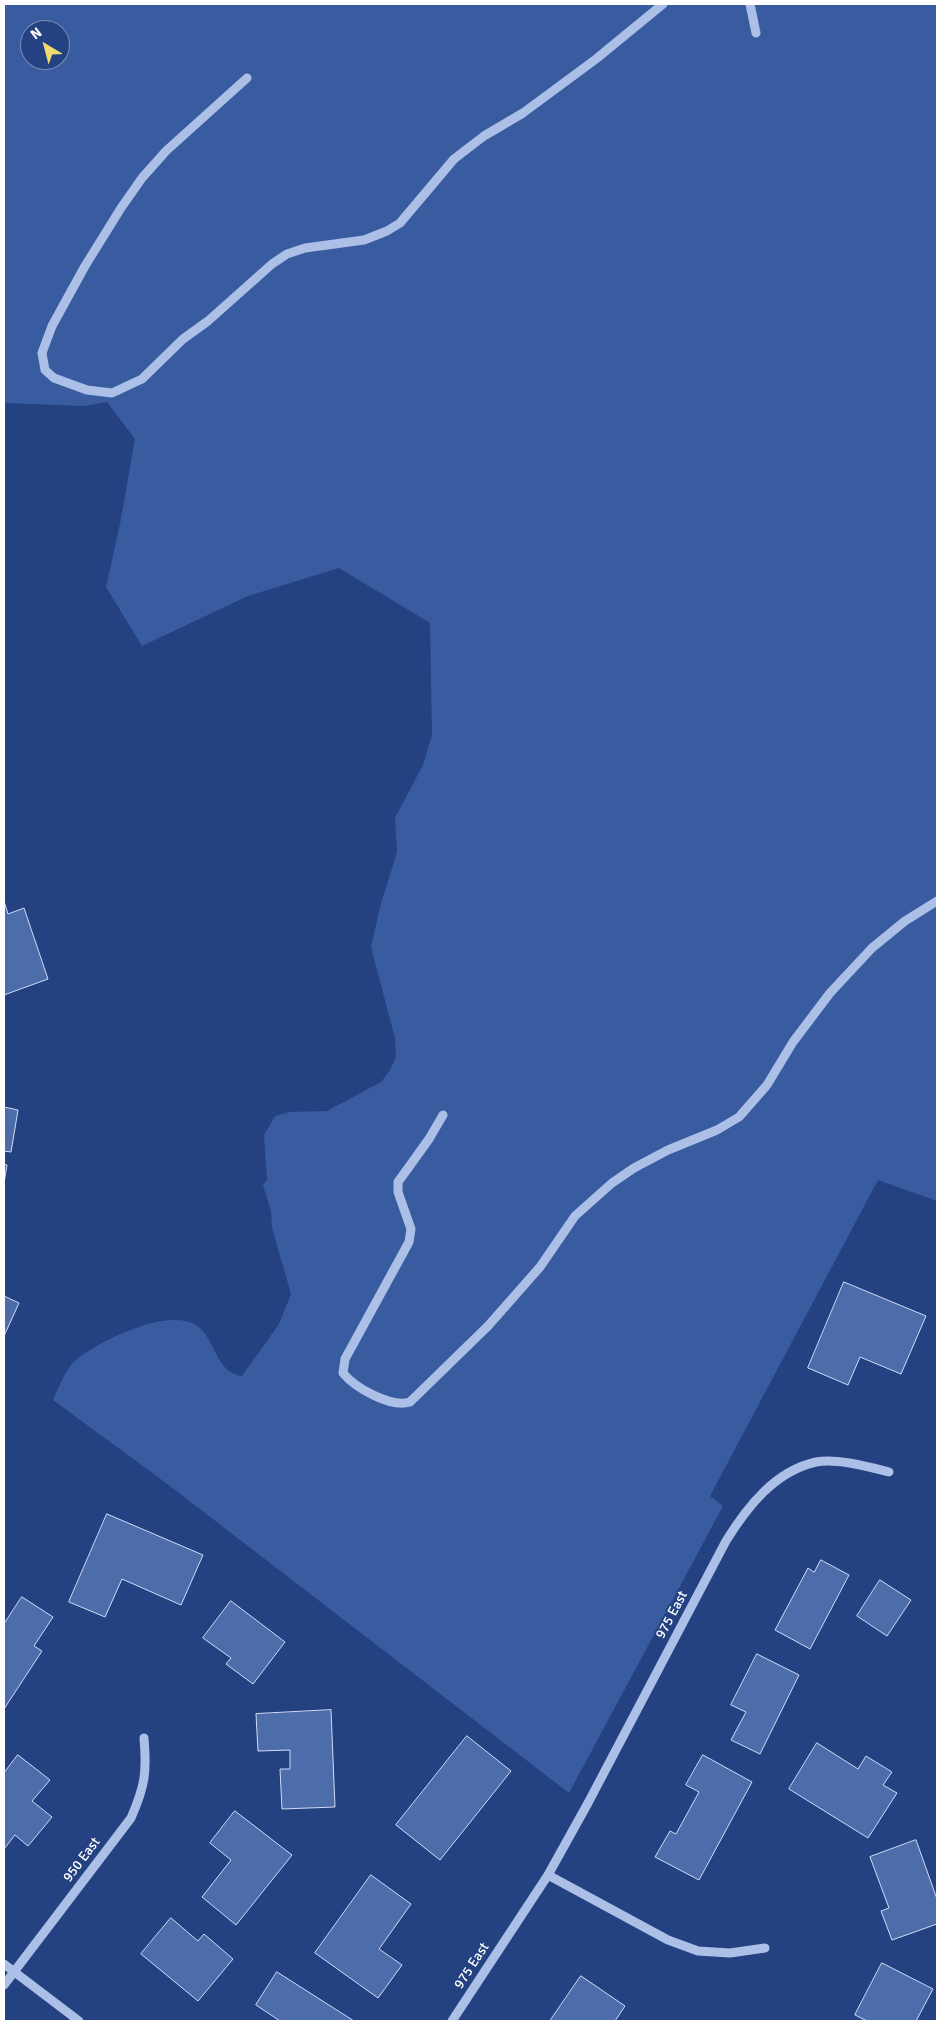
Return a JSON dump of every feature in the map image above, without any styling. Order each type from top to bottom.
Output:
[{"type":"street","points":[[247,78],[166,152],[142,178],[121,208],[85,266],[52,326],[42,353],[45,370],[54,378],[87,390],[112,393],[142,379],[183,339],[208,321],[272,264],[287,254],[305,248],[364,240],[387,232],[400,223],[454,159],[484,136],[523,113],[596,59],[663,4]]},
{"type":"street","points":[[750,4],[756,33]]},
{"type":"street","points":[[443,1114],[429,1139],[398,1182],[398,1192],[410,1229],[409,1242],[345,1358],[343,1373],[350,1382],[388,1402],[401,1405],[410,1402],[488,1326],[540,1267],[575,1216],[612,1183],[634,1168],[668,1150],[717,1130],[739,1117],[767,1085],[793,1042],[842,980],[872,948],[905,921],[937,901]]},
{"type":"street","name":"975 East","points":[[452,2021],[548,1875],[726,1541],[750,1506],[780,1478],[795,1470],[818,1462],[853,1463],[889,1472]]},
{"type":"street","name":"950 East","points":[[4,1985],[131,1818],[142,1792],[146,1765],[144,1738]]},
{"type":"street","points":[[548,1875],[668,1940],[698,1951],[730,1953],[765,1948]]},
{"type":"street","points":[[4,1964],[79,2021]]},
{"type":"shaded area","points":[[4,4],[937,4],[937,1201],[878,1180],[710,1496],[723,1506],[569,1793],[166,1483],[53,1400],[66,1373],[76,1360],[100,1344],[134,1329],[169,1320],[184,1321],[196,1325],[208,1338],[226,1369],[242,1376],[279,1324],[291,1294],[272,1228],[271,1211],[263,1185],[267,1180],[264,1135],[275,1116],[289,1112],[327,1111],[381,1082],[390,1070],[396,1057],[395,1038],[371,947],[380,907],[397,852],[395,818],[423,765],[432,735],[430,623],[339,568],[248,596],[142,646],[106,587],[120,524],[135,439],[107,402],[84,406],[4,403]]},
{"type":"building","points":[[4,901],[8,914],[24,908],[48,979],[4,995]]},
{"type":"building","points":[[4,1107],[18,1110],[11,1152],[4,1151]]},
{"type":"building","points":[[4,1164],[7,1165],[4,1183]]},
{"type":"building","points":[[844,1282],[926,1316],[901,1374],[860,1357],[848,1385],[808,1368]]},
{"type":"building","points":[[4,1296],[19,1303],[4,1336]]},
{"type":"building","points":[[107,1514],[203,1555],[181,1605],[122,1579],[105,1617],[69,1602]]},
{"type":"building","points":[[821,1560],[849,1575],[810,1649],[775,1630],[808,1568],[814,1572]]},
{"type":"building","points":[[880,1580],[911,1600],[887,1636],[857,1616]]},
{"type":"building","points":[[22,1597],[53,1617],[34,1646],[42,1651],[4,1709],[4,1624]]},
{"type":"building","points":[[231,1601],[285,1642],[253,1684],[226,1664],[231,1658],[203,1638]]},
{"type":"building","points":[[757,1654],[799,1675],[760,1754],[731,1740],[746,1712],[731,1705]]},
{"type":"building","points":[[331,1710],[335,1807],[282,1809],[280,1769],[290,1769],[290,1750],[258,1751],[256,1714]]},
{"type":"building","points":[[467,1736],[511,1771],[440,1860],[396,1825]]},
{"type":"building","points":[[817,1743],[858,1769],[866,1756],[892,1772],[883,1785],[897,1793],[868,1838],[789,1789]]},
{"type":"building","points":[[18,1755],[50,1780],[32,1801],[52,1817],[28,1846],[15,1835],[4,1849],[4,1773]]},
{"type":"building","points":[[703,1755],[752,1782],[699,1880],[655,1857],[670,1831],[676,1834],[699,1792],[686,1785]]},
{"type":"building","points":[[235,1811],[292,1855],[236,1925],[202,1897],[231,1860],[210,1843]]},
{"type":"building","points":[[916,1840],[937,1899],[937,1924],[892,1940],[881,1911],[889,1908],[870,1857]]},
{"type":"building","points":[[371,1875],[411,1904],[379,1949],[402,1965],[378,1998],[315,1953]]},
{"type":"building","points":[[171,1918],[198,1941],[204,1934],[233,1959],[198,2001],[141,1954]]},
{"type":"building","points":[[882,1963],[933,1989],[916,2021],[867,2021],[855,2015]]},
{"type":"building","points":[[277,1972],[354,2021],[280,2021],[256,2005]]},
{"type":"building","points":[[581,1976],[625,2006],[615,2021],[550,2021]]}]
